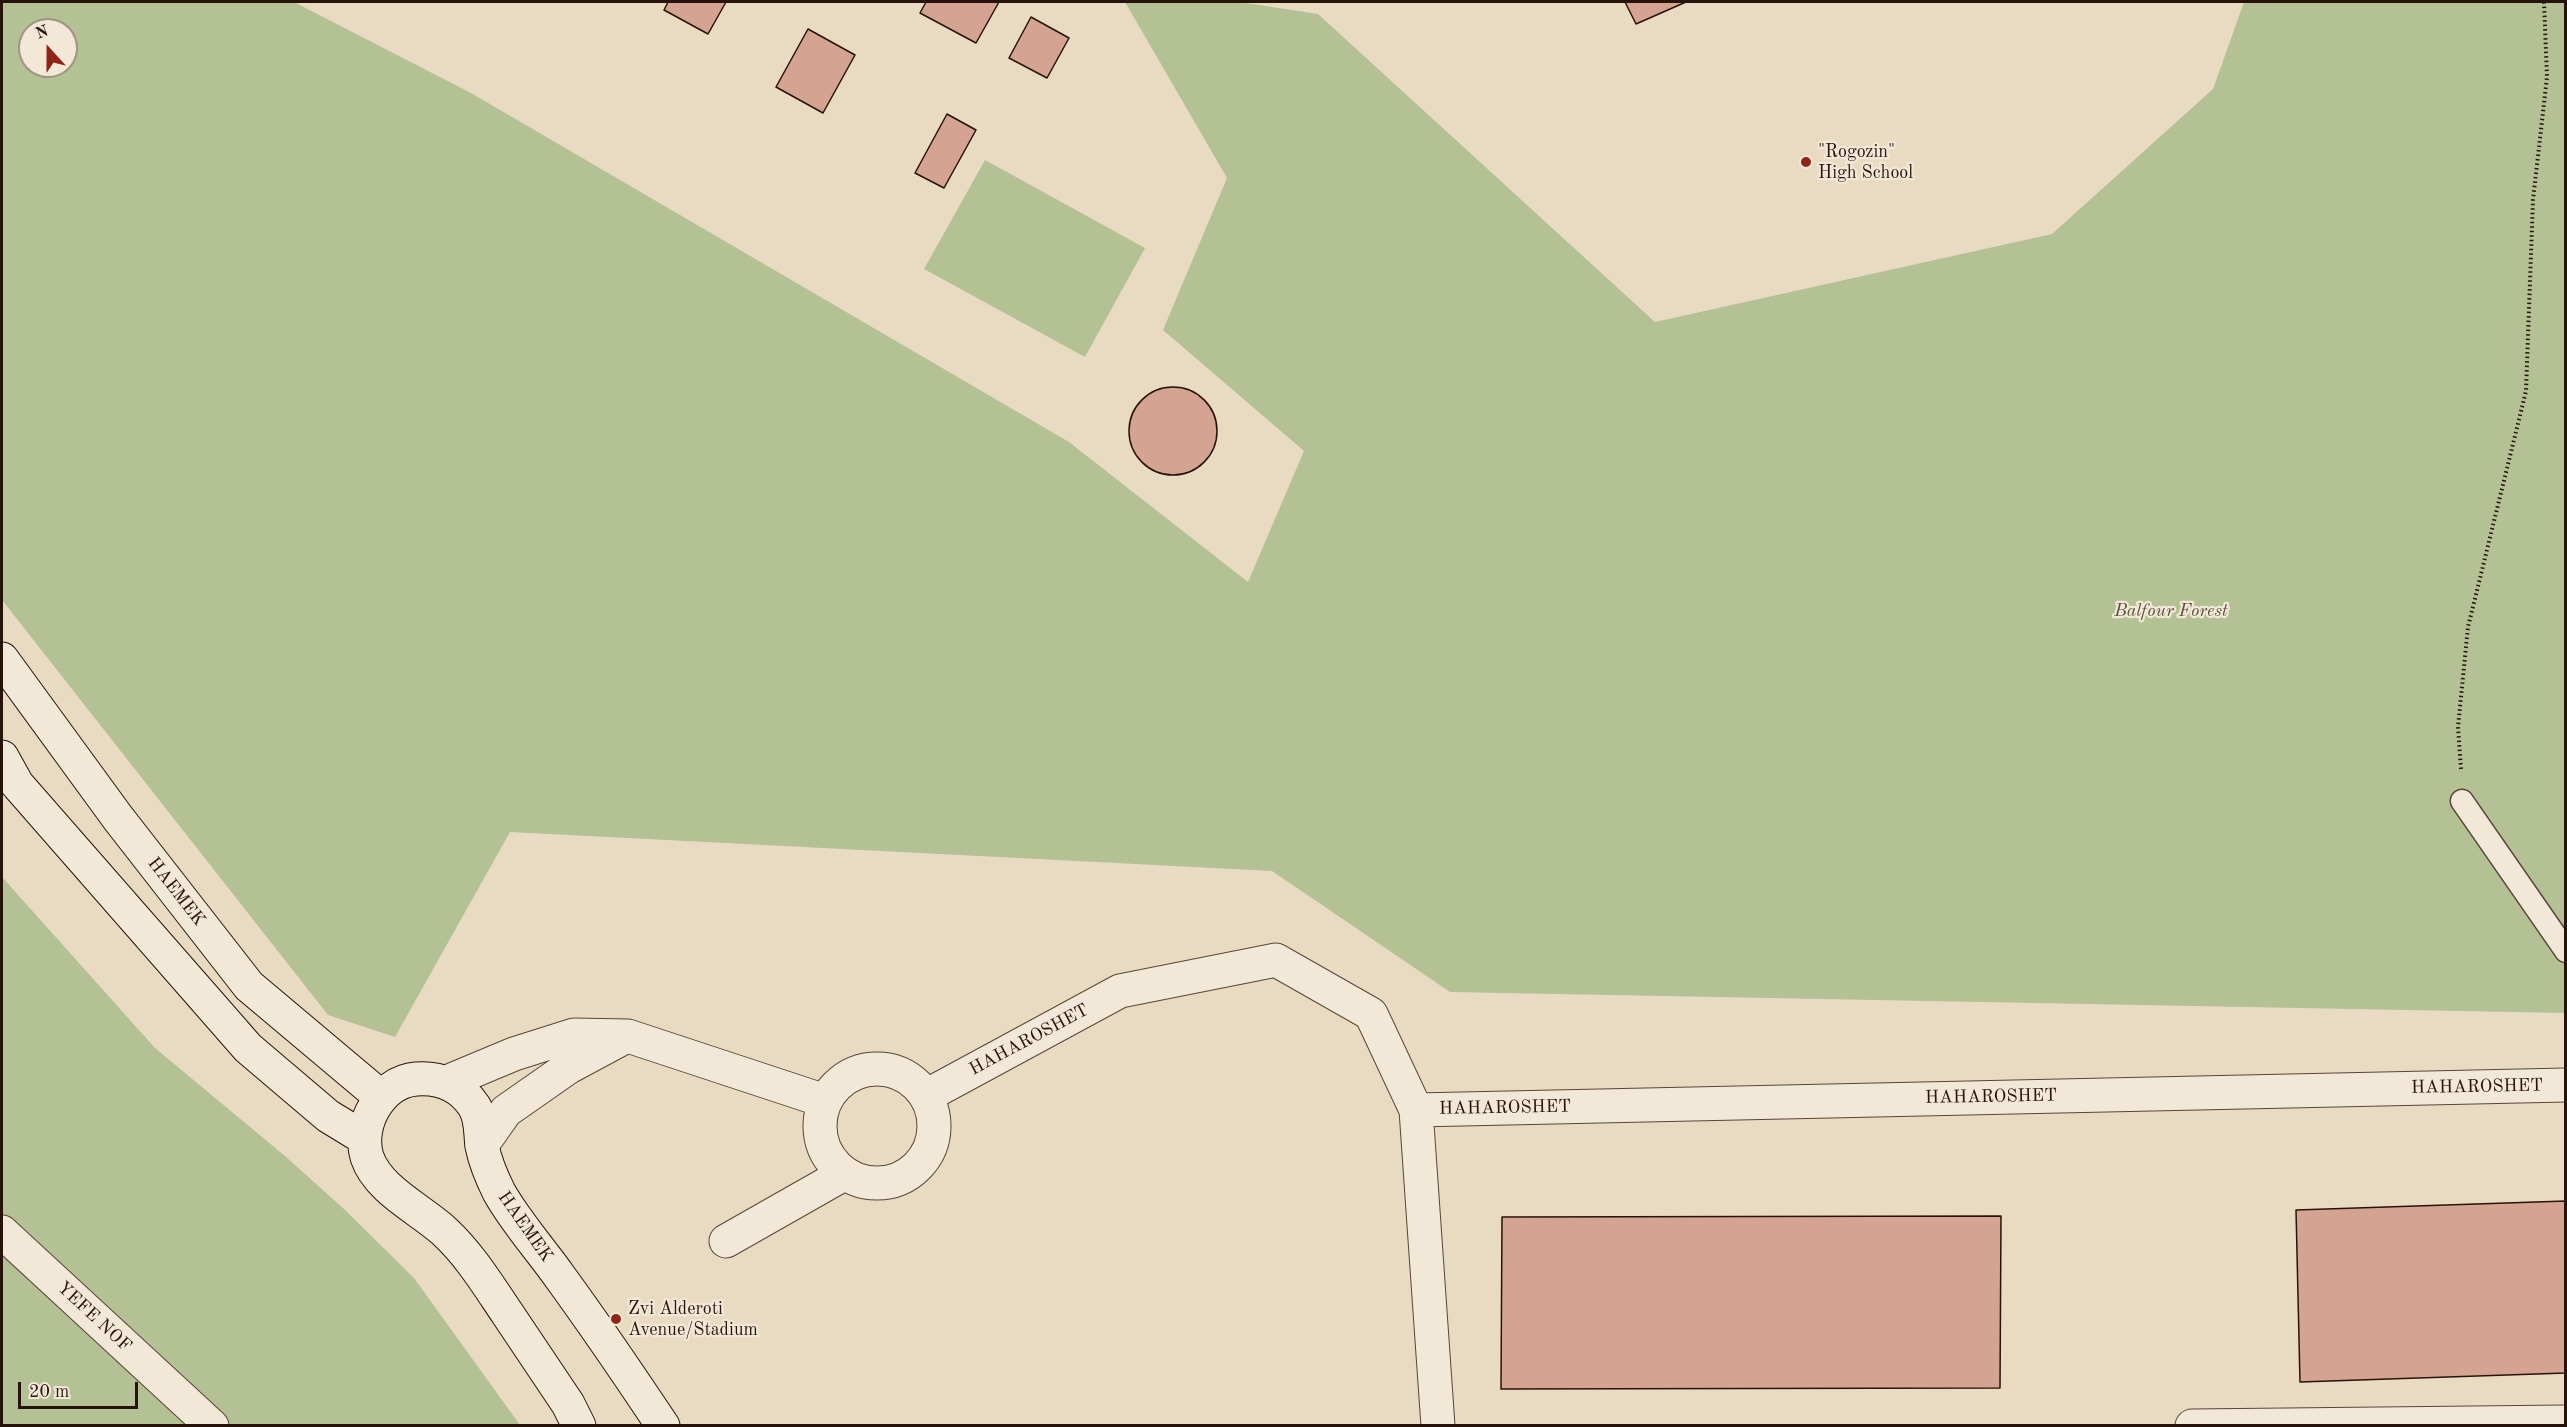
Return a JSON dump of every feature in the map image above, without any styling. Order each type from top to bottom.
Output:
[{"type":"street","name":"HAEMEK","points":[[2,659],[118,818],[249,986],[381,1097]]},
{"type":"street","points":[[2,757],[17,784],[248,1048],[328,1116],[364,1138]]},
{"type":"street","name":"HAHAROSHET","points":[[926,1096],[1120,991],[1276,960],[1371,1014],[1416,1110],[1438,1425]]},
{"type":"street","points":[[579,1425],[568,1404],[479,1271],[445,1232],[391,1189],[377,1174],[367,1158],[364,1138],[366,1124],[381,1097],[408,1080],[428,1078],[447,1082],[514,1054],[574,1035],[628,1036],[825,1101]]},
{"type":"street","points":[[482,1145],[506,1111],[569,1067],[628,1036]]},
{"type":"street","points":[[883,1069],[900,1073],[915,1083],[926,1096],[934,1114],[935,1133],[929,1152],[917,1168],[901,1179],[882,1184],[863,1182],[844,1174],[832,1163],[822,1142],[820,1118],[825,1101],[834,1087],[849,1076],[865,1070],[883,1069]]},
{"type":"street","name":"HAEMEK","points":[[447,1082],[463,1092],[475,1108],[482,1126],[482,1145],[488,1166],[500,1193],[663,1425]]},
{"type":"street","name":"HAHAROSHET","points":[[1416,1110],[2565,1085]]},
{"type":"street","points":[[726,1241],[844,1174]]},
{"type":"street","name":"YEFE NOF","points":[[2,1232],[212,1425]]},
{"type":"street","points":[[2192,1425],[2565,1422]]},
{"type":"lane","points":[[2462,801],[2565,951]]},
{"type":"path","points":[[2462,801],[2458,727],[2468,627],[2526,391],[2533,200],[2547,76],[2544,2]]},
{"type":"green space","name":"Balfour Forest","points":[[2,2],[294,2],[471,93],[1069,442],[1248,582],[1304,451],[1163,330],[1227,178],[1125,2],[1239,2],[1318,14],[1655,322],[2052,234],[2213,89],[2244,2],[2565,2],[2565,1013],[1450,992],[1272,871],[510,832],[395,1037],[328,1015],[2,600]]},
{"type":"green space","points":[[985,160],[1145,248],[1085,357],[924,269]]},
{"type":"green space","points":[[2,877],[155,1048],[285,1156],[344,1209],[414,1278],[520,1425],[2,1425]]},
{"type":"building","points":[[668,2],[726,2],[708,34],[664,10]]},
{"type":"building","points":[[926,2],[999,2],[976,43],[920,13]]},
{"type":"building","points":[[1625,2],[1686,2],[1636,24]]},
{"type":"building","points":[[1031,17],[1069,38],[1047,78],[1009,58]]},
{"type":"building","points":[[808,29],[855,55],[823,113],[776,87]]},
{"type":"building","points":[[947,114],[976,130],[944,188],[915,173]]},
{"type":"building","points":[[1173,387],[1190,390],[1204,400],[1214,414],[1217,431],[1214,448],[1204,462],[1190,472],[1173,475],[1156,472],[1142,462],[1132,448],[1129,431],[1132,414],[1142,400],[1156,390]]},
{"type":"building","points":[[2566,1201],[2566,1373],[2300,1382],[2296,1210]]},
{"type":"building","points":[[2001,1216],[2000,1388],[1501,1389],[1502,1217]]},
{"type":"place","name":"\"Rogozin\" High School","points":[[1806,162]]},
{"type":"place","name":"Zvi Alderoti Avenue/Stadium","points":[[616,1319]]}]
